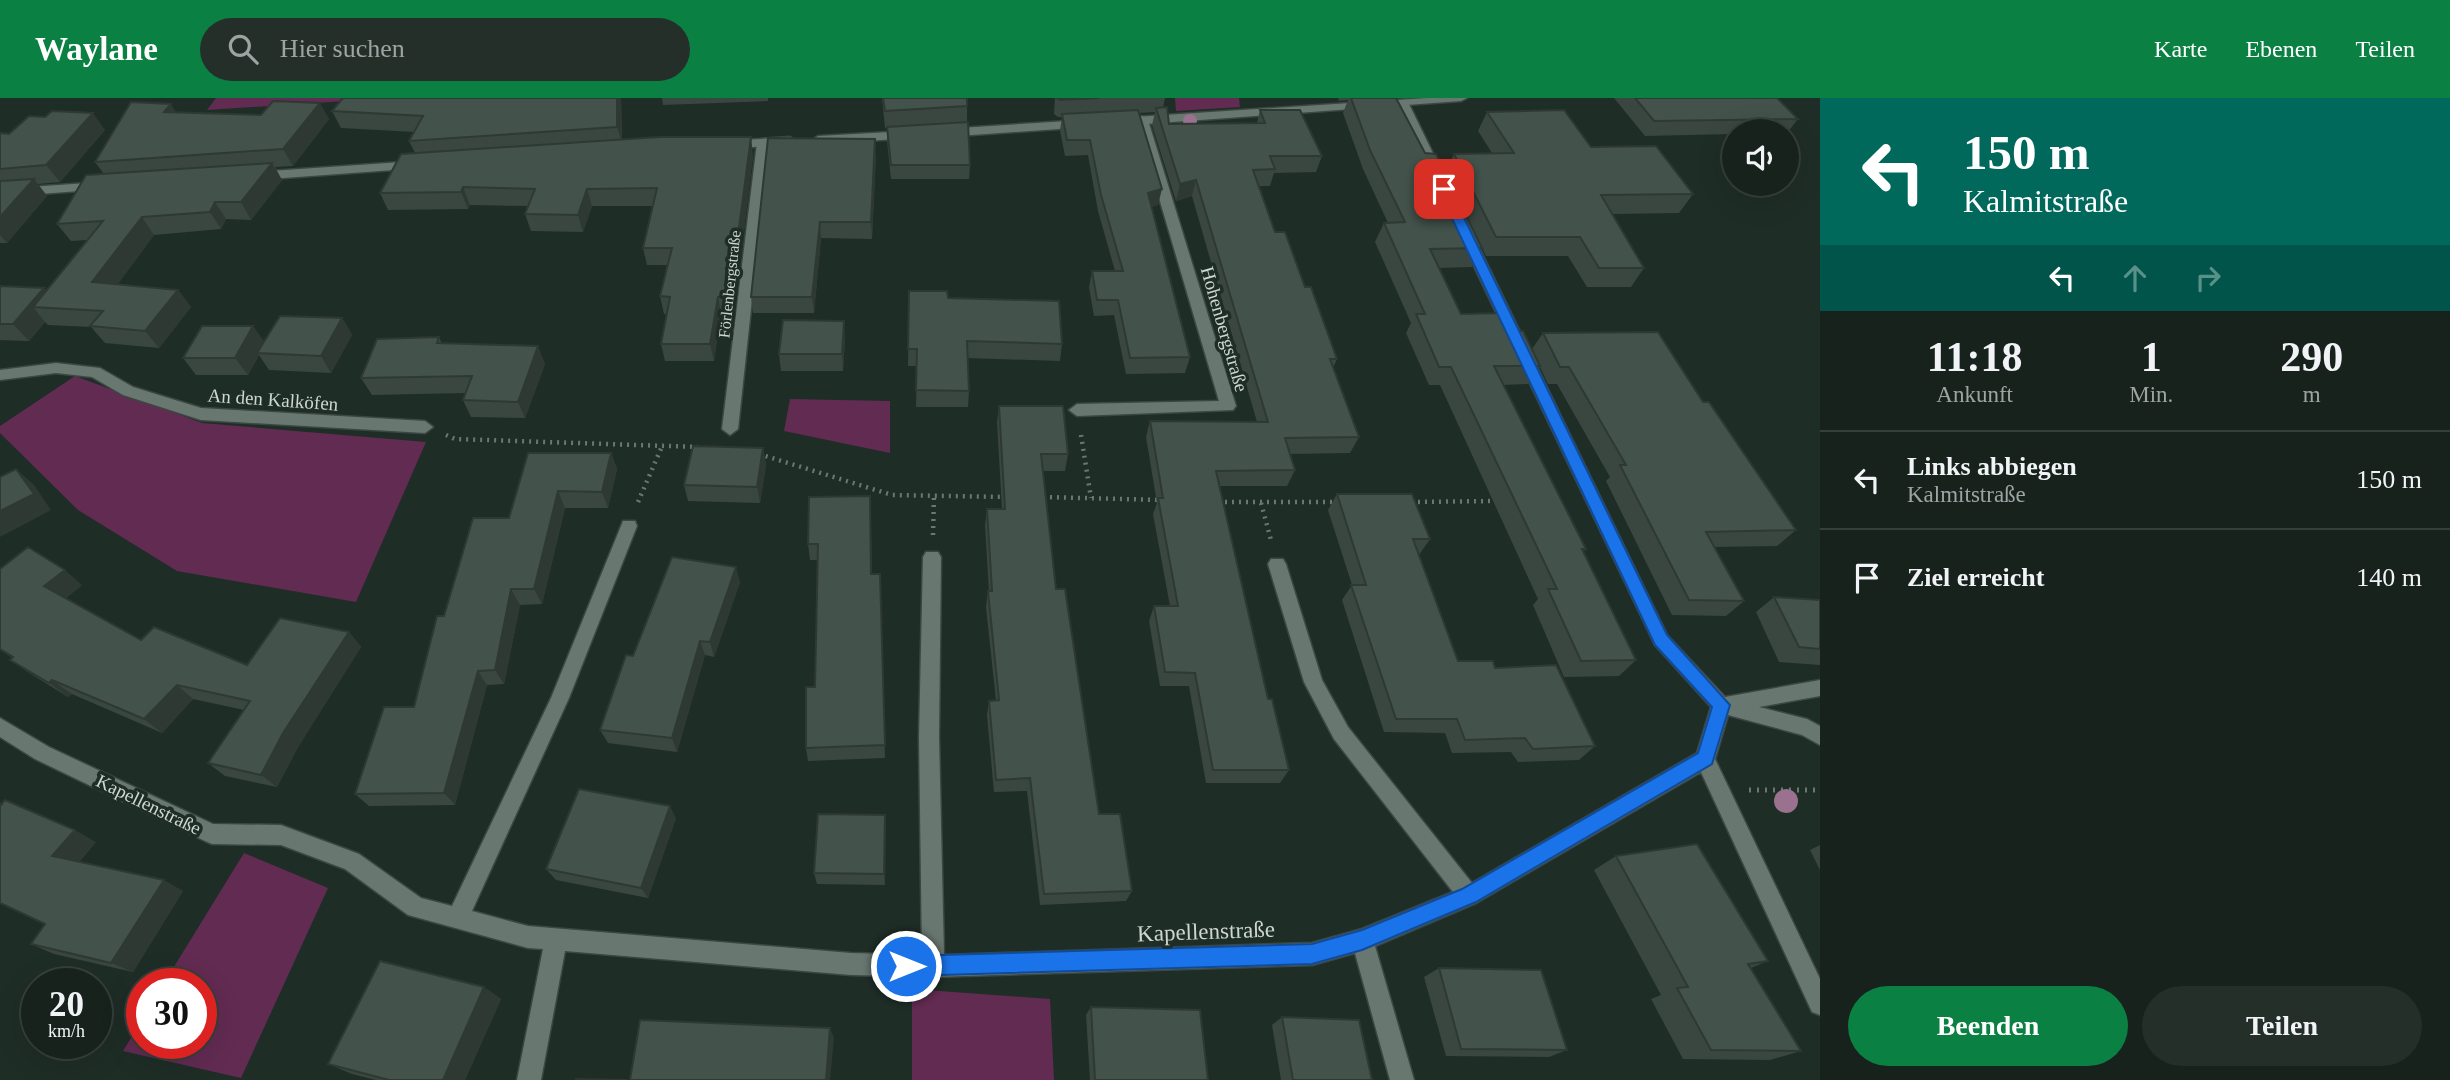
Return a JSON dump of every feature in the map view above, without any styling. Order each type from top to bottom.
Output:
[{"type":"street","points":[[707,146],[1142,121],[1461,98]]},
{"type":"street","points":[[1403,104],[1445,191]]},
{"type":"street","name":"Hohenbergstraße","points":[[1077,410],[1228,406],[1142,121]]},
{"type":"street","name":"Förlenbergstraße","points":[[730,429],[763,143]]},
{"type":"street","points":[[245,176],[435,164]]},
{"type":"street","points":[[0,193],[109,186]]},
{"type":"street","points":[[1463,228],[1661,640],[1721,705],[1807,728],[1820,736]]},
{"type":"street","name":"An den Kalköfen","points":[[0,375],[56,368],[95,372],[128,391],[201,414],[425,427]]},
{"type":"street","points":[[458,918],[560,698],[629,526]]},
{"type":"street","points":[[932,557],[929,737],[933,966]]},
{"type":"street","points":[[1278,564],[1313,682],[1340,733],[1469,895]]},
{"type":"street","points":[[1721,705],[1820,688]]},
{"type":"street","points":[[1721,705],[1705,758],[1820,1004]]},
{"type":"street","name":"Kapellenstraße","points":[[0,727],[42,753],[212,834],[281,835],[352,861],[416,907],[528,937],[851,964],[933,966],[1312,954],[1362,940],[1469,895],[1705,758]]},
{"type":"street","points":[[529,1080],[556,939]]},
{"type":"street","points":[[1362,940],[1402,1080]]},
{"type":"path","points":[[1077,410],[1091,498]]},
{"type":"path","points":[[425,427],[456,439],[702,447]]},
{"type":"path","points":[[629,526],[663,444]]},
{"type":"path","points":[[747,452],[892,495],[1013,497]]},
{"type":"path","points":[[932,557],[934,496]]},
{"type":"path","points":[[1039,497],[1170,500]]},
{"type":"path","points":[[1209,501],[1343,502]]},
{"type":"path","points":[[1398,502],[1507,501]]},
{"type":"path","points":[[1261,503],[1278,564]]},
{"type":"path","points":[[1720,790],[1820,790]]},
{"type":"shaded area","points":[[216,98],[347,98],[345,101],[207,110]]},
{"type":"shaded area","points":[[1175,98],[1239,98],[1240,107],[1176,111]]},
{"type":"shaded area","points":[[75,376],[202,423],[426,442],[356,602],[177,571],[78,510],[0,433],[0,426]]},
{"type":"shaded area","points":[[790,399],[890,401],[890,453],[784,431]]},
{"type":"shaded area","points":[[244,853],[328,888],[241,1078],[158,1059],[217,1059],[217,968],[173,968]]},
{"type":"shaded area","points":[[912,989],[1050,999],[1054,1080],[912,1080]]},
{"type":"building","points":[[343,98],[617,98],[617,127],[409,141],[423,116],[332,111]]},
{"type":"building","points":[[883,98],[967,98],[967,106],[885,111]]},
{"type":"building","points":[[1057,98],[1099,98],[1060,100]]},
{"type":"building","points":[[1351,98],[1396,98],[1425,153],[1436,154],[1482,248],[1430,249],[1461,314],[1506,313],[1515,331],[1523,331],[1540,366],[1494,366],[1586,549],[1582,549],[1636,660],[1581,661],[1548,589],[1557,589],[1451,367],[1439,367],[1416,314],[1425,314],[1384,223],[1405,222],[1370,150]]},
{"type":"building","points":[[1635,98],[1777,98],[1798,119],[1722,119],[1654,121]]},
{"type":"building","points":[[273,101],[320,103],[283,149],[95,162],[131,102],[171,104],[164,112],[261,115]]},
{"type":"building","points":[[1167,107],[1169,124],[1265,123],[1260,110],[1300,110],[1322,156],[1270,156],[1275,169],[1253,170],[1275,232],[1285,232],[1305,287],[1311,287],[1337,359],[1330,359],[1359,437],[1285,438],[1295,470],[1216,471],[1268,699],[1272,699],[1289,770],[1213,770],[1195,673],[1165,672],[1154,606],[1178,606],[1158,498],[1163,498],[1150,421],[1268,422],[1196,180],[1180,184],[1156,108]]},
{"type":"building","points":[[1138,110],[1162,189],[1148,193],[1190,357],[1130,358],[1118,300],[1097,300],[1092,271],[1123,271],[1101,195],[1090,140],[1067,140],[1062,114]]},
{"type":"building","points":[[1564,110],[1591,147],[1656,146],[1693,194],[1601,195],[1644,268],[1599,268],[1580,237],[1496,237],[1454,154],[1514,153],[1487,112]]},
{"type":"building","points":[[52,111],[93,113],[46,165],[0,169],[0,133],[9,134],[29,116],[45,117]]},
{"type":"building","points":[[968,122],[970,165],[891,165],[887,127]]},
{"type":"building","points":[[659,137],[751,137],[730,296],[718,297],[710,344],[661,344],[670,297],[660,296],[672,248],[643,248],[657,188],[587,189],[578,215],[525,214],[535,189],[463,187],[461,192],[380,193],[401,154]]},
{"type":"building","points":[[768,138],[875,139],[871,222],[820,222],[812,297],[751,297]]},
{"type":"building","points":[[272,163],[241,202],[215,202],[210,212],[142,217],[92,282],[178,290],[145,331],[90,326],[103,311],[33,307],[103,221],[57,224],[86,175]]},
{"type":"building","points":[[34,179],[0,217],[0,181]]},
{"type":"building","points":[[0,286],[44,288],[13,324],[0,324]]},
{"type":"building","points":[[909,291],[947,291],[948,298],[1059,301],[1062,344],[967,341],[969,391],[916,390],[917,349],[908,349]]},
{"type":"building","points":[[280,316],[342,318],[321,356],[257,353]]},
{"type":"building","points":[[783,320],[844,321],[842,354],[779,354]]},
{"type":"building","points":[[202,326],[253,326],[235,358],[183,358]]},
{"type":"building","points":[[1658,332],[1703,402],[1709,402],[1796,530],[1706,532],[1744,601],[1689,600],[1620,465],[1626,465],[1569,367],[1560,367],[1543,333]]},
{"type":"building","points":[[439,337],[437,343],[538,346],[518,402],[463,400],[472,376],[361,378],[377,339]]},
{"type":"building","points":[[999,406],[1063,406],[1068,454],[1041,454],[1056,589],[1065,589],[1099,814],[1120,814],[1132,891],[1044,894],[1030,778],[996,780],[989,701],[999,700],[988,591],[992,591],[987,509],[1005,509]]},
{"type":"building","points":[[693,446],[763,448],[757,487],[684,485]]},
{"type":"building","points":[[528,453],[611,453],[602,492],[558,491],[534,589],[511,589],[495,670],[478,671],[444,793],[355,794],[384,707],[414,707],[437,616],[444,616],[473,518],[509,518]]},
{"type":"building","points":[[16,469],[34,494],[0,511],[0,477]]},
{"type":"building","points":[[1337,494],[1412,494],[1430,539],[1413,539],[1458,661],[1493,661],[1495,668],[1556,665],[1595,746],[1533,749],[1525,738],[1465,740],[1457,719],[1396,719],[1351,585],[1366,585]]},
{"type":"building","points":[[870,496],[871,574],[880,574],[885,745],[806,748],[806,687],[815,687],[818,544],[808,544],[809,497]]},
{"type":"building","points":[[28,547],[65,570],[44,586],[141,640],[154,627],[247,665],[280,618],[349,632],[283,733],[261,775],[208,763],[250,701],[177,685],[144,719],[52,680],[49,683],[10,660],[13,657],[0,649],[0,569]]},
{"type":"building","points":[[672,557],[736,567],[710,642],[700,641],[672,738],[600,730],[626,655],[633,656]]},
{"type":"building","points":[[1774,597],[1820,600],[1820,649],[1799,647]]},
{"type":"building","points":[[579,789],[670,806],[641,888],[546,869]]},
{"type":"building","points":[[5,800],[75,830],[52,856],[164,880],[111,963],[31,944],[45,924],[0,903],[0,804]]},
{"type":"building","points":[[818,814],[885,815],[884,874],[814,873]]},
{"type":"building","points":[[1697,844],[1768,961],[1748,964],[1801,1051],[1711,1050],[1677,988],[1688,987],[1616,856]]},
{"type":"building","points":[[380,961],[484,987],[443,1080],[389,1080],[328,1064]]},
{"type":"building","points":[[1439,968],[1541,970],[1567,1050],[1461,1049]]},
{"type":"building","points":[[1091,1007],[1200,1010],[1208,1080],[1095,1080]]},
{"type":"building","points":[[1282,1017],[1359,1020],[1372,1080],[1293,1080]]},
{"type":"building","points":[[640,1020],[830,1028],[826,1080],[630,1080]]},
{"type":"route","points":[[906,966],[1312,954],[1362,940],[1469,895],[1705,758],[1721,705],[1661,640],[1444,189]]}]
